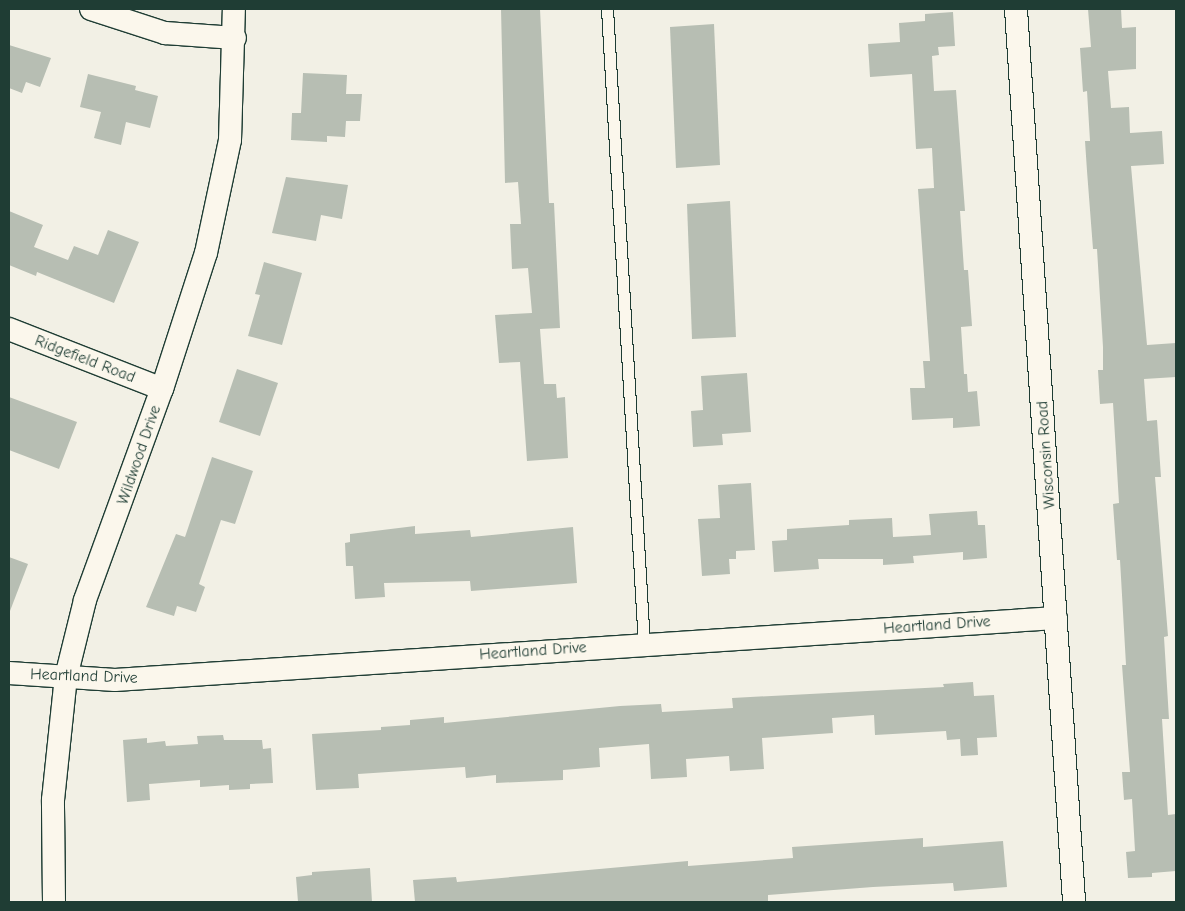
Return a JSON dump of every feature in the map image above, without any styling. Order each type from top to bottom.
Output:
[{"type":"street","points":[[91,9],[165,33],[235,38]]},
{"type":"street","name":"Wildwood Drive","points":[[54,902],[53,800],[66,677],[85,600],[162,389],[206,254],[226,159],[235,38],[234,9]]},
{"type":"street","name":"Wisconsin Road","points":[[1016,9],[1074,902]]},
{"type":"street","name":"Ridgefield Road","points":[[9,329],[162,389]]},
{"type":"street","name":"Heartland Drive","points":[[9,673],[116,680],[1056,618]]},
{"type":"lane","points":[[606,9],[644,644]]},
{"type":"building","points":[[501,9],[540,9],[549,203],[554,203],[560,328],[540,329],[544,384],[556,384],[557,398],[565,397],[568,458],[527,461],[520,362],[499,363],[495,315],[532,313],[528,268],[512,269],[510,224],[521,224],[518,182],[505,183]]},
{"type":"building","points":[[1088,9],[1121,9],[1122,28],[1136,27],[1136,69],[1108,71],[1111,108],[1129,107],[1130,133],[1162,131],[1164,164],[1131,166],[1147,345],[1176,343],[1176,377],[1144,379],[1147,421],[1157,420],[1161,477],[1155,477],[1168,636],[1164,637],[1169,719],[1162,719],[1168,815],[1176,814],[1176,871],[1152,873],[1152,877],[1128,878],[1126,852],[1135,851],[1132,799],[1124,800],[1122,772],[1130,772],[1122,665],[1126,665],[1120,560],[1117,560],[1113,504],[1119,503],[1113,403],[1100,404],[1098,370],[1103,370],[1103,347],[1097,249],[1093,249],[1085,141],[1090,141],[1087,91],[1083,92],[1080,48],[1091,47]]},
{"type":"building","points":[[953,12],[955,46],[938,47],[939,55],[932,56],[934,91],[956,90],[965,211],[960,211],[964,270],[968,270],[972,326],[961,327],[964,374],[967,374],[968,392],[977,391],[980,426],[953,428],[953,418],[912,420],[910,388],[925,388],[923,361],[930,361],[918,189],[934,188],[932,148],[916,149],[912,74],[870,77],[868,44],[900,42],[899,23],[925,21],[925,14]]},
{"type":"building","points":[[714,24],[720,165],[676,168],[670,27]]},
{"type":"building","points":[[9,45],[51,58],[40,87],[26,82],[22,93],[9,88]]},
{"type":"building","points":[[303,73],[347,75],[346,94],[362,94],[360,121],[346,121],[345,137],[327,136],[327,142],[291,140],[292,113],[301,113]]},
{"type":"building","points":[[88,74],[136,86],[135,90],[158,96],[150,128],[126,122],[121,145],[94,138],[101,112],[80,107]]},
{"type":"building","points":[[286,177],[348,185],[342,219],[321,215],[316,241],[272,233]]},
{"type":"building","points":[[730,201],[736,337],[692,339],[687,204]]},
{"type":"building","points":[[9,211],[43,225],[34,247],[68,260],[74,246],[98,255],[108,230],[139,242],[114,303],[37,272],[36,276],[9,265]]},
{"type":"building","points":[[264,262],[302,273],[282,345],[248,336],[260,295],[255,294]]},
{"type":"building","points":[[237,369],[278,383],[260,436],[219,422]]},
{"type":"building","points":[[747,373],[751,432],[722,434],[723,445],[693,447],[691,411],[703,410],[701,376]]},
{"type":"building","points":[[9,397],[77,422],[59,469],[9,450]]},
{"type":"building","points":[[212,457],[253,471],[235,524],[221,520],[199,584],[205,587],[196,612],[177,606],[174,616],[146,607],[176,534],[185,537]]},
{"type":"building","points":[[751,483],[755,550],[736,551],[736,559],[729,559],[730,574],[702,576],[698,519],[720,518],[718,485]]},
{"type":"building","points":[[977,511],[978,525],[985,525],[987,558],[963,560],[963,552],[913,556],[914,563],[883,565],[883,559],[818,559],[819,569],[774,572],[772,541],[787,540],[787,529],[849,525],[849,520],[892,518],[893,537],[931,535],[929,514]]},
{"type":"building","points":[[415,526],[415,534],[470,530],[471,537],[573,527],[577,583],[471,591],[470,581],[384,583],[385,597],[355,599],[353,566],[346,566],[345,543],[350,542],[350,534]]},
{"type":"building","points":[[9,557],[28,564],[10,611],[9,611]]},
{"type":"building","points":[[973,682],[974,696],[994,695],[997,737],[977,738],[978,755],[961,756],[960,739],[947,740],[946,731],[875,735],[874,715],[832,718],[833,733],[762,738],[764,769],[730,771],[729,756],[686,759],[687,777],[651,779],[649,744],[599,748],[600,767],[563,770],[563,780],[496,783],[496,775],[466,778],[465,767],[358,774],[359,788],[316,790],[312,734],[381,730],[381,727],[410,725],[410,720],[444,717],[444,723],[620,706],[661,704],[662,712],[733,708],[732,698],[944,687],[943,684]]},
{"type":"building","points":[[223,735],[224,740],[262,740],[263,749],[271,748],[273,783],[250,784],[250,789],[229,790],[229,785],[200,787],[200,780],[149,784],[150,800],[127,802],[123,740],[147,738],[147,743],[165,741],[166,746],[198,744],[197,736]]},
{"type":"building","points":[[923,838],[923,847],[1003,841],[1007,887],[954,891],[953,883],[873,887],[768,895],[768,902],[415,902],[413,880],[456,877],[457,882],[688,861],[688,866],[793,858],[792,847]]},
{"type":"building","points":[[370,868],[372,902],[298,902],[296,877],[312,875],[312,872]]}]
